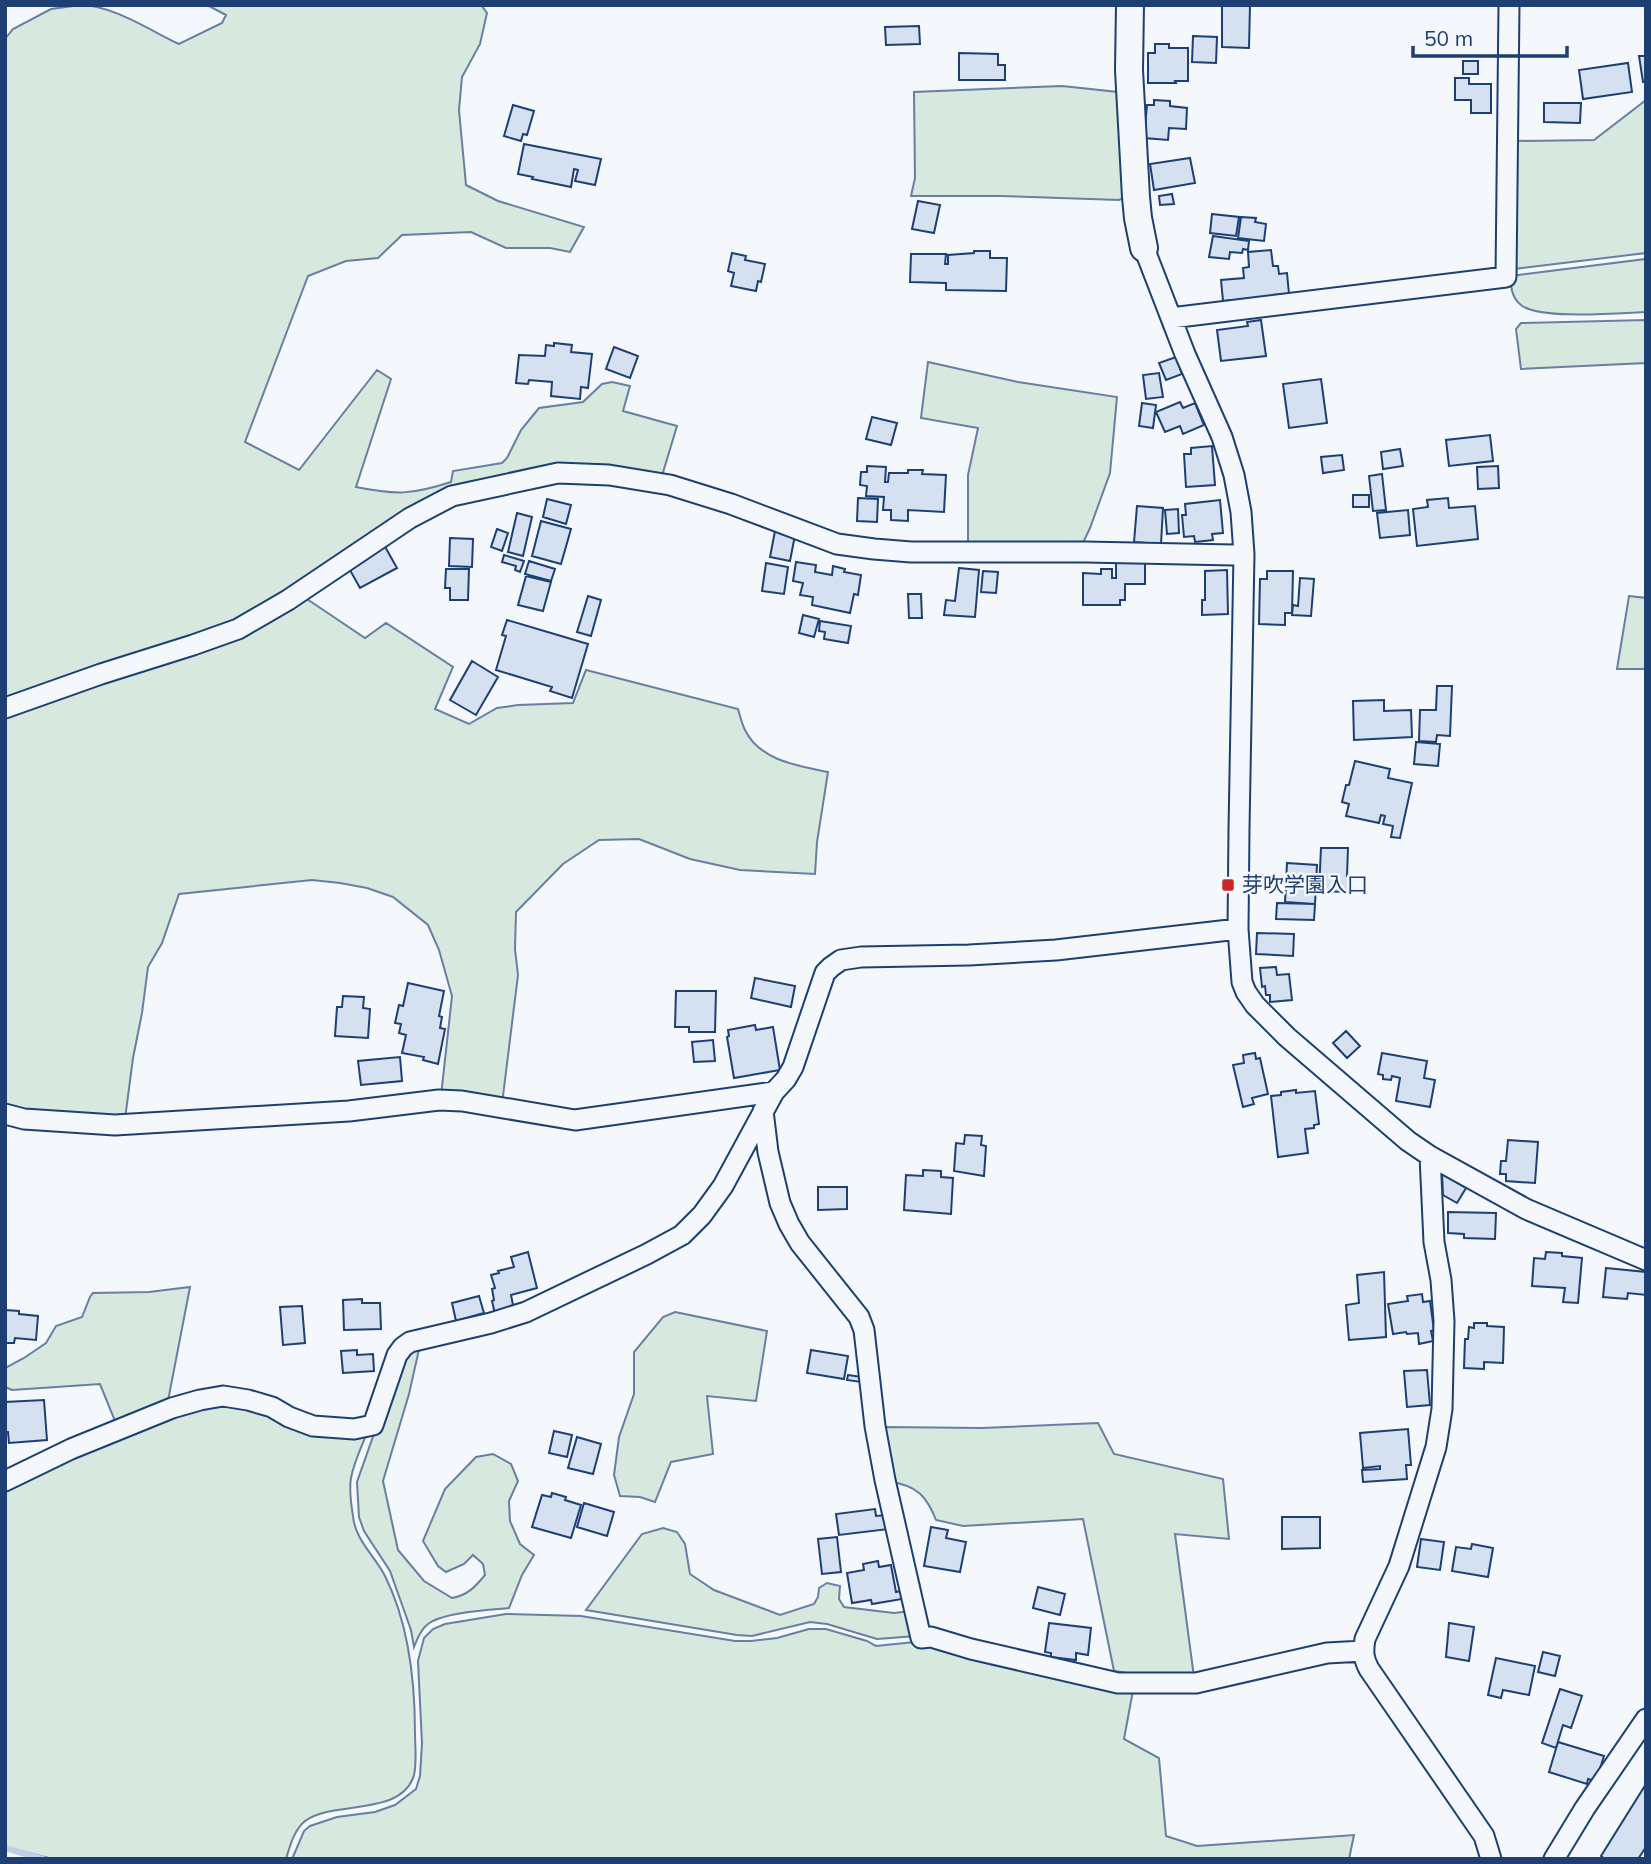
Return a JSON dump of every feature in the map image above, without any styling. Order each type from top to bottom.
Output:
[{"type":"street","points":[[1130,5],[1129,70],[1136,197],[1144,247],[1185,354],[1222,437],[1234,475],[1241,512],[1244,554],[1238,929],[1242,982],[1255,1005],[1287,1037],[1408,1141],[1526,1209],[1646,1260]]},
{"type":"street","points":[[1171,318],[1506,277],[1509,5]]},
{"type":"street","points":[[5,708],[238,629],[288,600],[410,518],[452,496],[558,473],[609,475],[670,485],[731,504],[838,544],[911,552],[1244,554]]},
{"type":"street","points":[[5,1481],[71,1449],[172,1408],[223,1396],[272,1407],[313,1426],[354,1429],[373,1424],[397,1355],[410,1342],[526,1312],[682,1235],[702,1215],[723,1186],[774,1092],[793,1067],[825,973],[841,960],[1056,950],[1238,929]]},
{"type":"street","points":[[5,1114],[24,1119],[115,1125],[349,1111],[439,1100],[462,1101],[575,1120],[774,1092]]},
{"type":"street","points":[[763,1111],[768,1152],[780,1203],[789,1224],[800,1243],[859,1317],[864,1330],[877,1440],[921,1638],[931,1637],[1118,1683],[1196,1683],[1327,1653],[1363,1651]]},
{"type":"street","points":[[1430,1156],[1434,1242],[1441,1280],[1444,1321],[1442,1409],[1436,1447],[1399,1566],[1365,1639],[1363,1651],[1369,1669],[1484,1836],[1491,1859]]},
{"type":"street","points":[[1554,1859],[1585,1808],[1646,1719]]},
{"type":"shaded area","points":[[81,5],[118,14],[179,44],[222,23],[226,15],[207,5],[481,5],[487,13],[480,44],[462,77],[459,110],[466,185],[498,201],[584,227],[570,252],[550,248],[506,248],[471,232],[402,235],[378,258],[346,261],[308,276],[245,442],[299,470],[377,370],[391,379],[356,487],[393,492],[414,491],[451,482],[453,471],[502,463],[521,430],[539,408],[583,402],[602,384],[612,382],[630,386],[623,411],[677,426],[661,479],[490,481],[235,625],[5,703],[5,39],[13,29],[51,9]]},
{"type":"shaded area","points":[[1062,86],[1118,92],[1125,197],[1119,200],[911,196],[915,178],[914,92]]},
{"type":"shaded area","points":[[1646,100],[1646,253],[1514,269],[1516,141],[1594,140]]},
{"type":"shaded area","points":[[1646,259],[1646,312],[1544,313],[1521,305],[1512,289],[1510,276]]},
{"type":"shaded area","points":[[1646,320],[1646,363],[1521,369],[1516,329],[1521,323]]},
{"type":"shaded area","points":[[928,362],[1018,382],[1117,397],[1110,473],[1081,547],[968,549],[968,475],[978,428],[921,418]]},
{"type":"shaded area","points":[[301,595],[365,638],[386,623],[453,667],[435,709],[469,724],[497,708],[573,703],[586,670],[738,709],[745,730],[760,749],[781,760],[828,772],[815,874],[740,870],[690,859],[639,839],[599,840],[563,864],[516,912],[515,949],[518,975],[502,1104],[441,1096],[452,996],[439,950],[428,925],[393,897],[367,888],[312,880],[179,894],[162,943],[148,967],[125,1119],[5,1110],[5,710]]},
{"type":"shaded area","points":[[1629,596],[1646,598],[1646,669],[1617,669]]},
{"type":"shaded area","points":[[190,1287],[167,1406],[117,1426],[100,1384],[12,1390],[5,1387],[5,1368],[46,1343],[56,1326],[82,1317],[93,1293],[149,1292]]},
{"type":"shaded area","points":[[675,1312],[767,1331],[756,1401],[707,1396],[713,1454],[671,1462],[655,1502],[640,1497],[620,1496],[614,1475],[619,1437],[634,1394],[634,1352],[663,1317]]},
{"type":"shaded area","points":[[420,1345],[409,1394],[383,1481],[398,1550],[424,1581],[452,1598],[467,1593],[478,1583],[485,1575],[483,1564],[473,1555],[464,1564],[446,1572],[438,1566],[423,1541],[445,1489],[476,1457],[493,1454],[511,1464],[518,1481],[509,1501],[510,1521],[520,1544],[534,1555],[522,1575],[509,1608],[467,1612],[435,1620],[423,1629],[414,1647],[411,1630],[390,1571],[364,1531],[359,1517],[357,1482],[400,1360]]},
{"type":"shaded area","points":[[212,1401],[369,1428],[352,1472],[352,1507],[357,1533],[385,1576],[405,1633],[414,1693],[414,1775],[407,1788],[396,1797],[365,1806],[332,1811],[305,1821],[295,1834],[286,1859],[53,1859],[5,1847],[5,1486]]},
{"type":"shaded area","points":[[1098,1423],[1114,1454],[1223,1479],[1229,1539],[1175,1534],[1194,1677],[1163,1678],[1114,1671],[1083,1519],[963,1526],[936,1520],[925,1499],[914,1489],[890,1482],[879,1432],[885,1427],[982,1428]]},
{"type":"shaded area","points":[[663,1528],[677,1532],[685,1544],[690,1574],[714,1590],[780,1615],[814,1604],[819,1588],[827,1583],[840,1586],[839,1599],[844,1607],[894,1613],[911,1611],[916,1636],[877,1639],[827,1624],[810,1622],[752,1636],[737,1635],[586,1610],[642,1534]]},
{"type":"shaded area","points":[[506,1614],[581,1616],[735,1641],[777,1638],[809,1629],[826,1629],[876,1646],[915,1642],[1134,1685],[1124,1739],[1159,1758],[1166,1836],[1197,1846],[1354,1835],[1349,1859],[292,1859],[304,1831],[310,1826],[337,1817],[375,1812],[395,1805],[416,1789],[420,1776],[422,1743],[418,1661],[424,1638],[433,1629],[445,1624]]},
{"type":"building","points":[[1222,5],[1250,5],[1249,48],[1222,47]]},
{"type":"building","points":[[919,26],[920,44],[886,45],[885,27]]},
{"type":"building","points":[[1193,36],[1217,37],[1216,63],[1192,62]]},
{"type":"building","points":[[1155,44],[1169,44],[1169,48],[1188,48],[1188,81],[1148,83],[1148,53],[1155,53]]},
{"type":"building","points":[[959,53],[998,54],[998,65],[1005,65],[1005,80],[959,80]]},
{"type":"building","points":[[1639,56],[1646,56],[1646,82],[1643,82]]},
{"type":"building","points":[[1463,61],[1478,61],[1478,74],[1463,74]]},
{"type":"building","points":[[1628,63],[1632,92],[1583,99],[1579,70]]},
{"type":"building","points":[[1455,78],[1469,78],[1469,84],[1491,84],[1491,113],[1471,113],[1471,100],[1455,100]]},
{"type":"building","points":[[1154,100],[1170,101],[1170,106],[1187,108],[1186,129],[1169,128],[1168,140],[1144,138],[1147,105],[1154,105]]},
{"type":"building","points":[[1544,103],[1581,103],[1580,123],[1544,122]]},
{"type":"building","points":[[513,105],[534,111],[527,135],[523,134],[521,141],[504,136]]},
{"type":"building","points":[[524,144],[601,159],[595,185],[575,181],[578,170],[574,169],[571,187],[518,174]]},
{"type":"building","points":[[1190,158],[1195,183],[1154,190],[1150,164]]},
{"type":"building","points":[[1172,194],[1174,204],[1160,205],[1159,196]]},
{"type":"building","points":[[918,201],[940,205],[934,233],[912,229]]},
{"type":"building","points":[[1212,214],[1239,217],[1236,236],[1210,233]]},
{"type":"building","points":[[1241,217],[1256,218],[1255,222],[1266,224],[1264,241],[1238,238]]},
{"type":"building","points":[[1213,236],[1249,241],[1248,250],[1243,249],[1242,253],[1230,252],[1229,259],[1209,257]]},
{"type":"building","points":[[1271,250],[1273,266],[1278,266],[1279,274],[1287,273],[1289,294],[1223,301],[1221,280],[1244,278],[1243,268],[1249,267],[1248,252]]},
{"type":"building","points":[[990,251],[990,258],[1007,258],[1006,291],[946,290],[946,283],[910,282],[911,254],[946,254],[945,264],[948,264],[948,255]]},
{"type":"building","points":[[732,253],[746,256],[745,260],[765,264],[756,291],[731,286],[734,273],[728,271]]},
{"type":"building","points":[[1261,320],[1266,356],[1221,361],[1217,330],[1248,326],[1247,322]]},
{"type":"building","points":[[554,343],[572,345],[571,352],[592,354],[588,388],[581,387],[580,399],[551,396],[552,382],[529,380],[528,384],[516,383],[519,355],[545,356],[546,345],[554,346]]},
{"type":"building","points":[[614,347],[638,356],[630,378],[606,369]]},
{"type":"building","points":[[1176,357],[1182,374],[1166,380],[1159,363]]},
{"type":"building","points":[[1159,373],[1163,397],[1146,399],[1143,375]]},
{"type":"building","points":[[1321,379],[1327,423],[1289,428],[1283,384]]},
{"type":"building","points":[[1180,402],[1183,408],[1195,403],[1204,425],[1183,434],[1180,426],[1165,432],[1156,412]]},
{"type":"building","points":[[1142,403],[1156,405],[1153,428],[1139,426]]},
{"type":"building","points":[[872,417],[897,423],[891,445],[866,439]]},
{"type":"building","points":[[1490,435],[1493,461],[1449,466],[1446,440]]},
{"type":"building","points":[[1212,446],[1215,485],[1186,487],[1184,454],[1191,454],[1191,448]]},
{"type":"building","points":[[1400,449],[1403,466],[1383,469],[1381,452]]},
{"type":"building","points":[[1342,455],[1344,470],[1323,473],[1321,457]]},
{"type":"building","points":[[867,466],[886,467],[885,482],[888,482],[889,473],[908,473],[908,470],[923,470],[922,474],[946,475],[944,512],[908,510],[908,521],[891,520],[891,510],[883,510],[884,497],[866,496],[867,486],[860,485],[861,472],[867,472]]},
{"type":"building","points":[[1498,466],[1499,488],[1478,489],[1477,467]]},
{"type":"building","points":[[1382,474],[1386,510],[1373,511],[1369,476]]},
{"type":"building","points":[[1353,495],[1369,495],[1369,507],[1353,507]]},
{"type":"building","points":[[858,498],[878,499],[877,522],[857,521]]},
{"type":"building","points":[[1448,498],[1449,508],[1475,506],[1478,539],[1417,546],[1413,509],[1428,507],[1427,500]]},
{"type":"building","points":[[547,499],[571,505],[566,524],[543,517]]},
{"type":"building","points":[[1220,500],[1223,533],[1212,534],[1213,540],[1195,542],[1194,536],[1184,537],[1182,515],[1186,515],[1185,504]]},
{"type":"building","points":[[1137,506],[1163,508],[1161,544],[1134,542]]},
{"type":"building","points":[[1178,509],[1179,533],[1167,534],[1165,510]]},
{"type":"building","points":[[1408,510],[1410,535],[1380,538],[1377,513]]},
{"type":"building","points":[[517,513],[532,517],[523,556],[508,552]]},
{"type":"building","points":[[541,521],[571,529],[561,564],[532,556]]},
{"type":"building","points":[[497,529],[508,533],[502,551],[491,547]]},
{"type":"building","points":[[775,531],[795,535],[790,561],[770,557]]},
{"type":"building","points":[[450,538],[473,539],[472,567],[449,566]]},
{"type":"building","points":[[383,543],[397,568],[360,588],[346,563]]},
{"type":"building","points":[[504,555],[524,561],[520,572],[515,570],[516,566],[502,562]]},
{"type":"building","points":[[529,561],[555,569],[551,581],[525,574]]},
{"type":"building","points":[[796,562],[816,565],[815,572],[832,575],[833,566],[845,569],[844,572],[861,575],[858,595],[854,594],[850,613],[812,605],[813,597],[800,595],[803,583],[793,581]]},
{"type":"building","points":[[766,563],[788,567],[784,594],[762,591]]},
{"type":"building","points":[[1116,563],[1145,563],[1145,584],[1125,584],[1125,600],[1120,600],[1120,605],[1083,605],[1083,573],[1101,574],[1101,569],[1112,569],[1112,578],[1116,578]]},
{"type":"building","points":[[959,568],[979,570],[975,617],[944,615],[946,600],[955,601]]},
{"type":"building","points":[[446,569],[469,569],[468,600],[450,600],[450,588],[445,588]]},
{"type":"building","points":[[1227,570],[1228,614],[1202,615],[1205,571]]},
{"type":"building","points":[[983,571],[998,572],[996,593],[981,592]]},
{"type":"building","points":[[1267,571],[1293,571],[1292,613],[1285,613],[1285,625],[1259,624],[1260,579],[1267,579]]},
{"type":"building","points":[[526,576],[551,582],[543,611],[518,605]]},
{"type":"building","points":[[1300,578],[1314,579],[1311,616],[1292,615],[1293,605],[1298,606]]},
{"type":"building","points":[[908,594],[921,594],[922,618],[909,618]]},
{"type":"building","points":[[588,596],[601,600],[591,636],[577,632]]},
{"type":"building","points":[[803,615],[819,619],[814,637],[799,633]]},
{"type":"building","points":[[507,620],[588,644],[572,698],[550,691],[552,687],[496,670],[506,636],[502,635]]},
{"type":"building","points":[[820,621],[851,626],[848,643],[824,639],[825,632],[819,631]]},
{"type":"building","points":[[472,661],[498,677],[476,715],[450,700]]},
{"type":"building","points":[[1437,686],[1452,686],[1450,736],[1437,735],[1436,742],[1419,741],[1420,710],[1436,710]]},
{"type":"building","points":[[1384,700],[1384,711],[1411,710],[1412,737],[1354,740],[1353,701]]},
{"type":"building","points":[[1416,742],[1440,744],[1438,766],[1414,764]]},
{"type":"building","points":[[1355,761],[1390,769],[1388,778],[1412,783],[1400,838],[1391,837],[1393,826],[1383,824],[1385,816],[1381,815],[1379,823],[1346,816],[1349,804],[1342,802]]},
{"type":"building","points":[[1321,848],[1348,848],[1348,892],[1319,891]]},
{"type":"building","points":[[1287,863],[1317,865],[1315,904],[1285,902]]},
{"type":"building","points":[[1277,903],[1315,904],[1314,920],[1276,919]]},
{"type":"building","points":[[1257,933],[1294,934],[1293,956],[1256,954]]},
{"type":"building","points":[[1276,967],[1277,975],[1289,974],[1292,1000],[1270,1002],[1270,995],[1266,995],[1265,986],[1262,987],[1260,968]]},
{"type":"building","points":[[755,978],[795,986],[791,1007],[751,998]]},
{"type":"building","points":[[408,983],[444,991],[439,1016],[442,1017],[440,1028],[445,1029],[438,1064],[423,1060],[424,1057],[402,1053],[406,1035],[399,1033],[401,1024],[395,1023],[399,1005],[403,1006]]},
{"type":"building","points":[[676,991],[716,991],[715,1032],[689,1032],[689,1027],[675,1027]]},
{"type":"building","points":[[343,996],[364,997],[363,1008],[370,1009],[368,1038],[335,1036],[337,1007],[342,1007]]},
{"type":"building","points":[[755,1025],[756,1030],[773,1027],[780,1070],[734,1078],[728,1030]]},
{"type":"building","points":[[1346,1031],[1360,1046],[1347,1058],[1333,1043]]},
{"type":"building","points":[[713,1040],[715,1061],[694,1062],[692,1042]]},
{"type":"building","points":[[1255,1053],[1256,1059],[1260,1058],[1268,1094],[1252,1098],[1254,1104],[1243,1107],[1233,1065],[1244,1063],[1243,1055]]},
{"type":"building","points":[[1382,1053],[1427,1061],[1424,1078],[1435,1080],[1430,1107],[1396,1101],[1400,1078],[1392,1076],[1391,1080],[1383,1079],[1383,1075],[1378,1074]]},
{"type":"building","points":[[400,1057],[402,1081],[361,1085],[358,1061]]},
{"type":"building","points":[[1296,1090],[1296,1093],[1315,1091],[1319,1124],[1305,1129],[1308,1153],[1278,1157],[1271,1096]]},
{"type":"building","points":[[965,1135],[982,1136],[981,1145],[986,1146],[984,1176],[954,1171],[956,1143],[964,1144]]},
{"type":"building","points":[[1508,1140],[1538,1142],[1535,1183],[1506,1181],[1506,1174],[1500,1174],[1501,1161],[1506,1161]]},
{"type":"building","points":[[923,1170],[941,1171],[941,1177],[953,1178],[951,1214],[904,1210],[906,1175],[923,1176]]},
{"type":"building","points":[[1442,1174],[1466,1188],[1457,1203],[1443,1195]]},
{"type":"building","points":[[818,1187],[847,1187],[847,1209],[818,1210]]},
{"type":"building","points":[[1448,1212],[1496,1213],[1495,1239],[1464,1238],[1464,1234],[1448,1233]]},
{"type":"building","points":[[528,1252],[537,1288],[511,1295],[514,1310],[495,1314],[492,1289],[495,1288],[491,1275],[514,1267],[511,1257]]},
{"type":"building","points":[[1546,1252],[1582,1258],[1578,1303],[1563,1302],[1565,1288],[1532,1286],[1534,1258],[1545,1259]]},
{"type":"building","points":[[1606,1268],[1646,1272],[1646,1295],[1628,1293],[1627,1299],[1603,1297]]},
{"type":"building","points":[[1384,1272],[1386,1337],[1349,1340],[1346,1305],[1359,1303],[1357,1275]]},
{"type":"building","points":[[1422,1294],[1423,1302],[1430,1301],[1434,1330],[1431,1331],[1433,1341],[1419,1344],[1418,1333],[1393,1334],[1388,1304],[1408,1301],[1407,1296]]},
{"type":"building","points":[[479,1296],[484,1313],[456,1321],[452,1303]]},
{"type":"building","points":[[362,1299],[362,1303],[380,1303],[381,1329],[344,1330],[343,1300]]},
{"type":"building","points":[[302,1306],[305,1343],[283,1345],[280,1307]]},
{"type":"building","points":[[5,1310],[38,1316],[36,1340],[15,1338],[14,1343],[6,1343],[5,1348]]},
{"type":"building","points":[[1474,1323],[1504,1327],[1503,1363],[1484,1362],[1484,1369],[1464,1368],[1465,1339],[1468,1339],[1469,1327],[1474,1328]]},
{"type":"building","points":[[357,1350],[357,1355],[373,1354],[374,1371],[343,1373],[341,1351]]},
{"type":"building","points":[[811,1350],[848,1356],[844,1379],[807,1373]]},
{"type":"building","points":[[1427,1370],[1430,1405],[1407,1407],[1404,1371]]},
{"type":"building","points":[[848,1375],[862,1377],[861,1382],[847,1380]]},
{"type":"building","points":[[44,1400],[47,1440],[9,1443],[8,1432],[5,1432],[5,1402]]},
{"type":"building","points":[[1408,1429],[1411,1465],[1406,1465],[1407,1479],[1363,1482],[1362,1470],[1380,1469],[1380,1466],[1363,1468],[1360,1433]]},
{"type":"building","points":[[554,1431],[572,1435],[567,1457],[549,1453]]},
{"type":"building","points":[[577,1437],[601,1444],[593,1474],[568,1468]]},
{"type":"building","points":[[552,1493],[581,1505],[571,1538],[532,1527],[542,1495],[551,1497]]},
{"type":"building","points":[[584,1503],[614,1512],[607,1536],[577,1527]]},
{"type":"building","points":[[875,1509],[876,1516],[887,1515],[889,1529],[839,1535],[836,1514]]},
{"type":"building","points":[[1282,1517],[1320,1517],[1320,1548],[1282,1549]]},
{"type":"building","points":[[931,1527],[948,1530],[946,1538],[966,1542],[960,1572],[924,1566]]},
{"type":"building","points":[[837,1537],[841,1572],[822,1574],[818,1539]]},
{"type":"building","points":[[1421,1539],[1444,1542],[1440,1570],[1417,1567]]},
{"type":"building","points":[[1472,1544],[1493,1548],[1488,1577],[1452,1571],[1456,1547],[1471,1549]]},
{"type":"building","points":[[878,1561],[879,1567],[891,1565],[896,1592],[901,1591],[902,1599],[872,1604],[871,1600],[852,1603],[847,1573],[864,1570],[863,1564]]},
{"type":"building","points":[[1038,1587],[1065,1594],[1060,1615],[1033,1608]]},
{"type":"building","points":[[1049,1623],[1091,1628],[1088,1655],[1076,1653],[1076,1660],[1051,1657],[1051,1653],[1045,1652]]},
{"type":"building","points":[[1449,1623],[1474,1627],[1469,1661],[1446,1657]]},
{"type":"building","points":[[1543,1652],[1560,1656],[1555,1676],[1538,1672]]},
{"type":"building","points":[[1496,1658],[1535,1666],[1529,1695],[1503,1690],[1501,1698],[1488,1695]]},
{"type":"building","points":[[1560,1689],[1582,1696],[1571,1728],[1563,1725],[1556,1748],[1542,1743]]},
{"type":"building","points":[[1558,1742],[1604,1756],[1596,1781],[1588,1779],[1587,1784],[1549,1772]]},
{"type":"building","points":[[1646,1784],[1646,1847],[1638,1859],[1605,1859],[1601,1856]]},
{"type":"waterway","points":[[5,1848],[43,1859]]},
{"type":"place","name":"芽吹学園入口","points":[[1228,885]]}]
